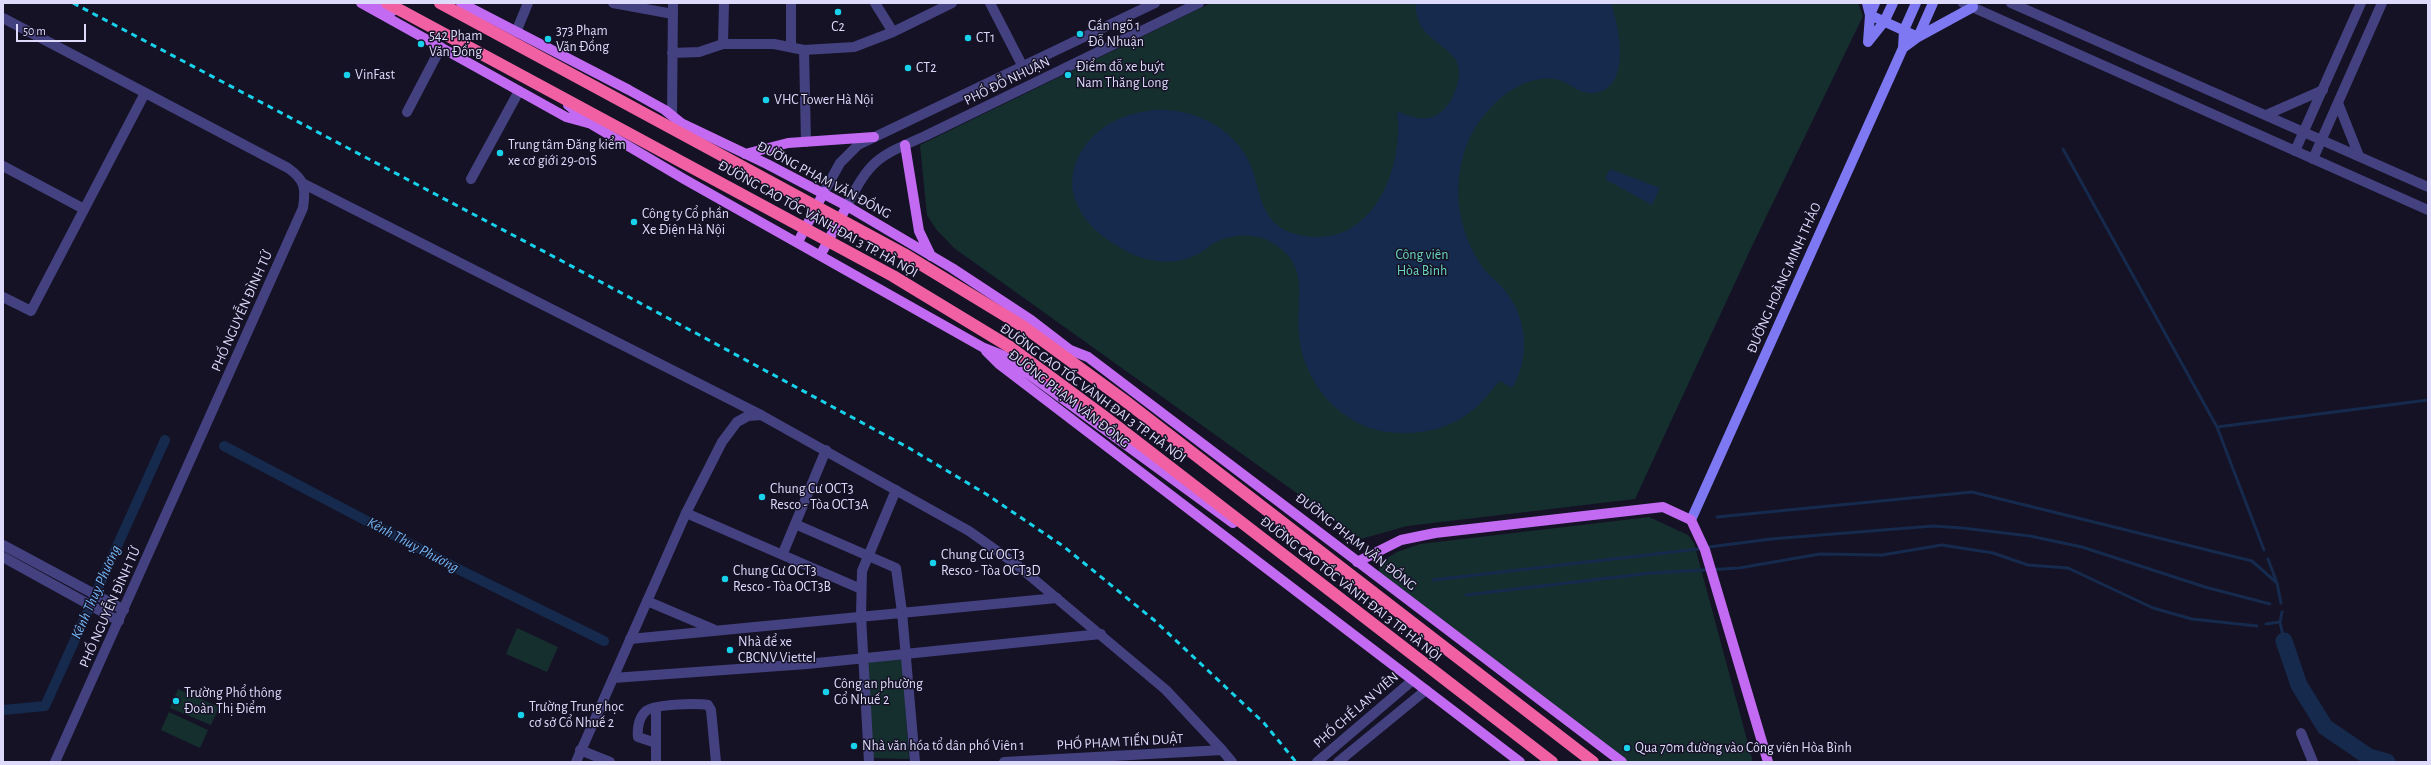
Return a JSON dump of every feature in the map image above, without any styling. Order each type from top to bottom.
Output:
[{"type":"highway","name":"ĐƯỜNG CAO TỐC VÀNH ĐAI 3 TP. HÀ NỘI","points":[[388,3],[893,276],[1010,347],[1115,425],[1552,762]]},
{"type":"highway","name":"ĐƯỜNG CAO TỐC VÀNH ĐAI 3 TP. HÀ NỘI","points":[[440,3],[904,254],[1024,327],[1124,400],[1595,762]]},
{"type":"main road","name":"ĐƯỜNG PHẠM VĂN ĐỒNG","points":[[361,3],[566,117],[591,124]]},
{"type":"main road","name":"ĐƯỜNG PHẠM VĂN ĐỒNG","points":[[378,3],[571,107],[591,124],[984,348],[1004,356],[1252,537],[1547,762]]},
{"type":"main road","name":"ĐƯỜNG PHẠM VĂN ĐỒNG","points":[[445,3],[660,119],[681,123]]},
{"type":"main road","name":"ĐƯỜNG PHẠM VĂN ĐỒNG","points":[[461,3],[629,90],[681,123],[824,192],[931,256],[1031,320],[1070,350],[1088,357],[1281,501],[1357,562],[1622,762]]},
{"type":"main road","points":[[1867,3],[1870,15],[1868,42],[1884,22],[1893,3]]},
{"type":"main road","points":[[1870,15],[1875,3]]},
{"type":"main road","name":"ĐƯỜNG HOÀNG MINH THẢO","points":[[1691,520],[1903,48],[1904,30],[1916,3]]},
{"type":"main road","name":"ĐƯỜNG HOÀNG MINH THẢO","points":[[1903,48],[1918,37],[1933,3]]},
{"type":"main road","points":[[1870,15],[1918,37],[1973,7]]},
{"type":"main road","points":[[745,154],[788,144],[874,137]]},
{"type":"main road","points":[[905,145],[919,231],[931,256]]},
{"type":"main road","points":[[798,242],[824,192]]},
{"type":"main road","points":[[821,254],[847,206]]},
{"type":"main road","name":"ĐƯỜNG PHẠM VĂN ĐỒNG","points":[[984,348],[999,364],[1520,762]]},
{"type":"main road","name":"ĐƯỜNG PHẠM VĂN ĐỒNG","points":[[1070,350],[1081,366],[1595,762]]},
{"type":"main road","points":[[1357,562],[1401,540],[1435,533],[1663,507],[1691,520],[1705,550],[1768,762]]},
{"type":"street","points":[[516,32],[528,3]]},
{"type":"street","points":[[613,3],[673,14]]},
{"type":"street","points":[[672,116],[673,3]]},
{"type":"street","points":[[723,44],[724,3]]},
{"type":"street","points":[[791,3],[791,47]]},
{"type":"street","points":[[875,3],[893,32]]},
{"type":"street","points":[[672,53],[698,52],[723,44],[774,44],[804,50],[854,48],[893,32],[936,7],[952,3]]},
{"type":"street","points":[[990,3],[1023,67]]},
{"type":"street","name":"PHỐ ĐỖ NHUẬN","points":[[824,192],[840,163],[850,151],[874,137],[1156,3]]},
{"type":"street","name":"PHỐ ĐỖ NHUẬN","points":[[847,206],[864,174],[874,162],[888,152],[1199,3]]},
{"type":"street","points":[[1963,3],[2428,210]]},
{"type":"street","points":[[2011,3],[2428,187]]},
{"type":"street","points":[[2295,151],[2362,3]]},
{"type":"street","points":[[2313,159],[2382,3]]},
{"type":"street","points":[[3,18],[288,168],[299,175],[304,184],[761,416],[826,450],[969,531],[1017,565],[1166,690],[1232,762]]},
{"type":"street","points":[[407,112],[441,47]]},
{"type":"street","points":[[804,50],[806,142]]},
{"type":"street","points":[[2266,115],[2323,90]]},
{"type":"street","points":[[471,179],[520,91]]},
{"type":"street","points":[[3,297],[31,311],[145,93]]},
{"type":"street","points":[[2338,102],[2359,156]]},
{"type":"street","points":[[3,166],[84,209]]},
{"type":"street","name":"PHỐ NGUYỄN ĐÌNH TỨ","points":[[55,762],[303,208],[304,184]]},
{"type":"street","points":[[576,762],[686,513],[722,442],[737,422],[748,416],[761,416]]},
{"type":"street","points":[[783,553],[826,450]]},
{"type":"street","points":[[869,762],[861,616],[862,572],[896,490]]},
{"type":"street","points":[[686,513],[783,553],[861,589]]},
{"type":"street","points":[[795,524],[896,568],[902,612],[904,654],[915,762]]},
{"type":"street","points":[[3,545],[124,610]]},
{"type":"street","points":[[3,558],[119,621]]},
{"type":"street","points":[[630,639],[1057,598]]},
{"type":"street","points":[[647,601],[716,630]]},
{"type":"street","points":[[613,678],[806,664],[1101,634]]},
{"type":"street","name":"PHỐ CHẾ LAN VIÊN","points":[[1317,762],[1413,680]]},
{"type":"street","name":"PHỐ CHẾ LAN VIÊN","points":[[1338,762],[1426,690]]},
{"type":"street","points":[[656,743],[638,737],[637,730],[640,719],[645,711],[656,708],[708,705],[711,710],[716,762]]},
{"type":"street","points":[[656,708],[656,762]]},
{"type":"street","points":[[2301,733],[2313,762]]},
{"type":"street","points":[[580,750],[610,762]]},
{"type":"street","name":"PHỐ PHẠM TIẾN DUẬT","points":[[1004,762],[1107,760],[1222,750]]},
{"type":"green space","name":"Công viên Hòa Bình","points":[[1211,3],[1858,3],[1863,16],[1752,246],[1635,499],[1407,526],[1361,539],[954,248],[936,229],[927,215],[920,145]]},
{"type":"green space","points":[[1649,517],[1688,535],[1694,543],[1753,762],[1628,762],[1379,574],[1379,563],[1397,552],[1420,544]]},
{"type":"green space","points":[[517,628],[558,647],[547,672],[506,654]]},
{"type":"green space","points":[[902,657],[909,759],[872,758],[867,660]]},
{"type":"green space","points":[[178,689],[219,707],[211,725],[170,708]]},
{"type":"green space","points":[[169,712],[208,730],[200,748],[161,730]]},
{"type":"water","points":[[1416,3],[1611,3],[1617,26],[1620,55],[1614,80],[1607,89],[1590,93],[1581,91],[1559,80],[1544,79],[1529,81],[1502,97],[1490,108],[1472,134],[1461,163],[1459,178],[1458,194],[1463,225],[1474,254],[1483,268],[1504,289],[1519,315],[1524,339],[1522,364],[1512,388],[1500,381],[1477,407],[1463,417],[1443,427],[1432,430],[1399,433],[1370,428],[1353,420],[1326,398],[1316,384],[1307,368],[1302,351],[1299,333],[1299,283],[1297,271],[1292,261],[1284,251],[1264,239],[1241,236],[1225,238],[1211,245],[1195,256],[1181,260],[1171,262],[1150,260],[1139,257],[1120,248],[1099,234],[1089,224],[1075,199],[1072,184],[1074,168],[1084,147],[1095,134],[1110,123],[1136,113],[1146,111],[1169,110],[1183,112],[1210,122],[1233,139],[1242,150],[1253,171],[1260,198],[1273,222],[1285,230],[1310,237],[1320,237],[1341,233],[1358,224],[1372,209],[1383,192],[1391,172],[1396,152],[1398,131],[1397,111],[1419,118],[1435,116],[1444,109],[1452,98],[1459,79],[1458,66],[1453,56],[1424,31],[1418,19]]},
{"type":"water","points":[[1610,169],[1660,188],[1652,205],[1605,179]]},
{"type":"waterway","points":[[2063,149],[2217,427],[2264,550]]},
{"type":"waterway","points":[[2217,427],[2428,400]]},
{"type":"waterway","name":"Kênh Thuỵ Phương","points":[[3,710],[45,706],[165,440]]},
{"type":"waterway","name":"Kênh Thuỵ Phương","points":[[224,446],[462,571],[604,641]]},
{"type":"waterway","points":[[1717,517],[1972,492],[2252,561],[2277,583]]},
{"type":"waterway","points":[[1709,547],[1771,539],[1933,526],[1962,528],[2030,536],[2082,547],[2205,587],[2270,604]]},
{"type":"waterway","points":[[1466,595],[1651,573],[1739,568],[1820,554],[1882,555],[1942,545],[1993,553],[2028,565],[2068,568],[2153,608],[2192,619],[2257,626]]},
{"type":"waterway","points":[[1433,580],[1698,549]]},
{"type":"waterway","points":[[2268,559],[2277,583],[2281,603]]},
{"type":"waterway","points":[[2282,612],[2280,622],[2284,641]]},
{"type":"waterway","points":[[2266,624],[2280,622]]},
{"type":"waterway","points":[[2284,641],[2299,685],[2325,727],[2369,757],[2387,762]]},
{"type":"railway","points":[[73,3],[562,261],[909,448],[986,494],[1063,546],[1154,620],[1264,723],[1296,762]]},
{"type":"place","name":"C2","points":[[838,12]]},
{"type":"place","name":"Gần ngõ 1 Đỗ Nhuận","points":[[1080,34]]},
{"type":"place","name":"CT1","points":[[968,38]]},
{"type":"place","name":"373 Phạm Văn Đồng","points":[[548,39]]},
{"type":"place","name":"542 Phạm Văn Đồng","points":[[421,44]]},
{"type":"place","name":"CT2","points":[[908,68]]},
{"type":"place","name":"VinFast","points":[[347,75]]},
{"type":"place","name":"Điểm đỗ xe buýt Nam Thăng Long","points":[[1068,75]]},
{"type":"place","name":"VHC Tower Hà Nội","points":[[766,100]]},
{"type":"place","name":"Trung tâm Đăng kiểm xe cơ giới 29-01S","points":[[500,153]]},
{"type":"place","name":"Công ty Cổ phần Xe Điện Hà Nội","points":[[634,222]]},
{"type":"place","name":"Chung Cư OCT3 Resco - Tòa OCT3A","points":[[762,497]]},
{"type":"place","name":"Chung Cư OCT3 Resco - Tòa OCT3D","points":[[933,563]]},
{"type":"place","name":"Chung Cư OCT3 Resco - Tòa OCT3B","points":[[725,579]]},
{"type":"place","name":"Nhà để xe CBCNV Viettel","points":[[730,650]]},
{"type":"place","name":"Công an phường Cổ Nhuế 2","points":[[826,692]]},
{"type":"place","name":"Trường Phổ thông Đoàn Thị Điểm","points":[[176,701]]},
{"type":"place","name":"Trường Trung học cơ sở Cổ Nhuế 2","points":[[521,715]]},
{"type":"place","name":"Nhà văn hóa tổ dân phố Viên 1","points":[[854,746]]},
{"type":"place","name":"Qua 70m đường vào Công viên Hòa Bình","points":[[1627,748]]}]
